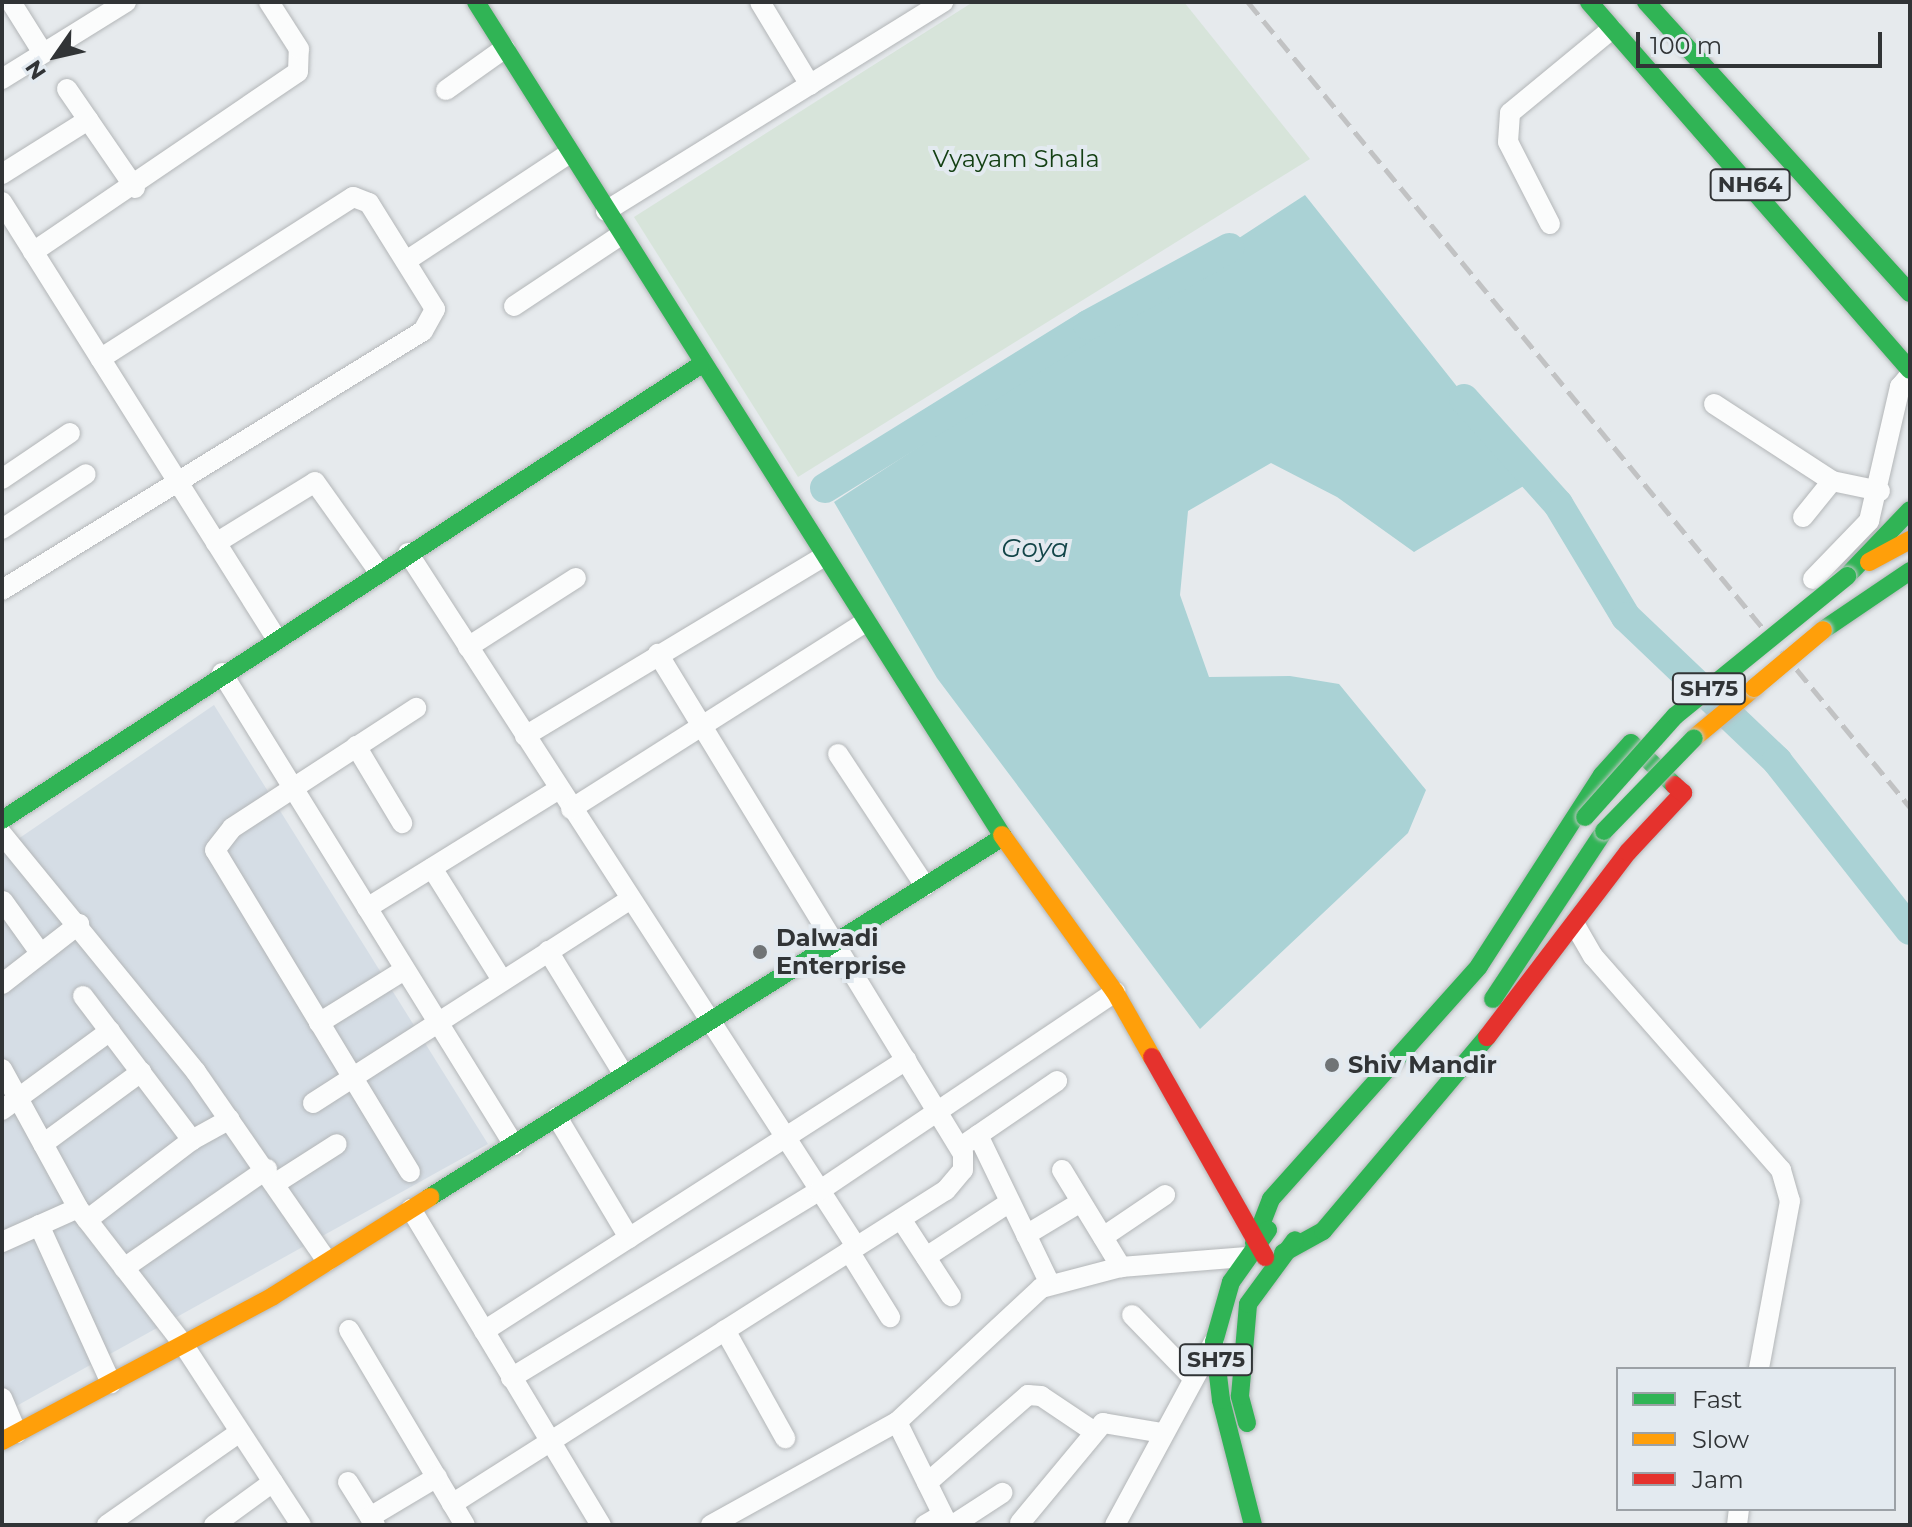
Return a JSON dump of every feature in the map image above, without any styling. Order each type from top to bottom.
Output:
[{"type":"main road","points":[[476,2],[1003,837],[1115,992],[1249,1250],[1278,1260],[1323,1231],[1569,934],[1628,852],[1683,793],[1631,743],[1602,775],[1479,966],[1271,1199],[1249,1250]]},
{"type":"main road","name":"NH64","points":[[1589,2],[1910,372]]},
{"type":"main road","points":[[1617,2],[1910,348]]},
{"type":"main road","name":"NH64","points":[[1646,2],[1910,293]]},
{"type":"main road","points":[[2,820],[222,673],[702,364]]},
{"type":"main road","points":[[1847,576],[1910,510]]},
{"type":"main road","name":"SH75","points":[[1253,1525],[1221,1400],[1214,1342],[1249,1250],[1488,973],[1585,817],[1675,716],[1847,576],[1910,540]]},
{"type":"main road","name":"SH75","points":[[1275,1525],[1240,1396],[1248,1304],[1278,1260],[1507,982],[1604,831],[1694,738],[1823,630],[1910,571]]},
{"type":"main road","points":[[10,1437],[183,1344],[327,1261],[1003,837]]},
{"type":"street","points":[[11,2],[43,53]]},
{"type":"street","points":[[2,79],[126,2]]},
{"type":"street","points":[[760,2],[810,85]]},
{"type":"street","points":[[606,211],[943,2]]},
{"type":"street","points":[[33,252],[135,188],[298,72],[299,49],[276,4]]},
{"type":"street","points":[[1550,224],[1508,142],[1510,113],[1612,29]]},
{"type":"street","points":[[446,90],[505,48]]},
{"type":"street","points":[[67,89],[135,188]]},
{"type":"street","points":[[2,174],[88,120]]},
{"type":"street","points":[[406,261],[570,153]]},
{"type":"street","points":[[2,590],[430,326],[435,309],[369,203],[353,197],[100,359]]},
{"type":"street","points":[[2,202],[276,638]]},
{"type":"street","points":[[514,306],[621,235]]},
{"type":"street","points":[[1813,579],[1861,533],[1880,491],[1900,387],[1910,372]]},
{"type":"street","points":[[1714,404],[1832,481],[1880,491]]},
{"type":"street","points":[[2,479],[70,433]]},
{"type":"street","points":[[2,529],[86,474]]},
{"type":"street","points":[[1803,517],[1832,481]]},
{"type":"street","points":[[216,543],[315,482],[379,572]]},
{"type":"street","points":[[408,553],[707,1023],[819,1191],[890,1317]]},
{"type":"street","points":[[525,736],[824,556]]},
{"type":"street","points":[[468,647],[576,578]]},
{"type":"street","points":[[571,809],[866,622]]},
{"type":"street","points":[[349,1330],[437,1477],[455,1518],[549,1442],[901,1219],[957,1181],[963,1170],[959,1148],[658,654]]},
{"type":"street","points":[[222,673],[514,1145]]},
{"type":"street","points":[[410,1172],[215,850],[232,828],[292,786],[416,708]]},
{"type":"street","points":[[356,746],[402,823]]},
{"type":"street","points":[[838,754],[925,886]]},
{"type":"street","points":[[367,908],[559,789]]},
{"type":"street","points":[[2,834],[79,924],[230,1119],[327,1261]]},
{"type":"street","points":[[432,868],[502,980]]},
{"type":"street","points":[[313,1103],[629,900]]},
{"type":"street","points":[[3,901],[41,954]]},
{"type":"street","points":[[2,984],[79,924]]},
{"type":"street","points":[[1569,934],[1593,956],[1785,1178],[1790,1201],[1759,1367]]},
{"type":"street","points":[[548,951],[624,1075]]},
{"type":"street","points":[[319,1023],[404,970]]},
{"type":"street","points":[[511,1378],[819,1191],[1115,992]]},
{"type":"street","points":[[83,996],[192,1140]]},
{"type":"street","points":[[11,1106],[110,1031]]},
{"type":"street","points":[[484,1331],[906,1060]]},
{"type":"street","points":[[2,1069],[11,1106],[43,1144],[83,1214],[183,1344],[301,1525]]},
{"type":"street","points":[[43,1144],[141,1072]]},
{"type":"street","points":[[959,1148],[1057,1081]]},
{"type":"street","points":[[557,1117],[629,1238]]},
{"type":"street","points":[[2,1242],[39,1225],[83,1214],[192,1140],[230,1119]]},
{"type":"street","points":[[978,1135],[1050,1284]]},
{"type":"street","points":[[124,1268],[271,1176],[337,1144]]},
{"type":"street","points":[[1062,1170],[1121,1267]]},
{"type":"street","points":[[1103,1237],[1165,1195]]},
{"type":"street","points":[[926,1257],[1010,1202]]},
{"type":"street","points":[[1026,1235],[1081,1202]]},
{"type":"street","points":[[411,1209],[601,1525]]},
{"type":"street","points":[[901,1219],[951,1296]]},
{"type":"street","points":[[39,1225],[111,1383]]},
{"type":"street","points":[[711,1525],[897,1422],[1050,1284],[1121,1267],[1249,1250]]},
{"type":"street","points":[[1132,1315],[1193,1378]]},
{"type":"street","points":[[725,1330],[785,1438]]},
{"type":"street","points":[[1115,1525],[1162,1433],[1214,1342]]},
{"type":"street","points":[[927,1483],[1028,1395],[1041,1396],[1093,1431]]},
{"type":"street","points":[[2,1398],[10,1437]]},
{"type":"street","points":[[897,1422],[942,1522],[1002,1493]]},
{"type":"street","points":[[1020,1523],[1093,1431],[1113,1422],[1162,1433]]},
{"type":"street","points":[[107,1525],[240,1432]]},
{"type":"street","points":[[348,1482],[373,1521],[437,1477]]},
{"type":"street","points":[[214,1525],[273,1482]]},
{"type":"shaded area","points":[[214,705],[488,1144],[2,1414],[2,850]]},
{"type":"green space","name":"Vyayam Shala","points":[[973,2],[1184,2],[1310,159],[798,477],[634,217]]},
{"type":"water","name":"Goya","points":[[1305,195],[1532,481],[1414,552],[1337,497],[1271,463],[1188,511],[1180,595],[1209,677],[1290,676],[1339,684],[1426,790],[1408,833],[1200,1029],[937,678],[834,502]]},
{"type":"waterway","points":[[825,488],[1088,325],[1229,248]]},
{"type":"waterway","points":[[1464,399],[1558,504],[1626,617],[1777,761],[1910,930]]},
{"type":"railway","points":[[1248,2],[1910,807]]},
{"type":"traffic: fast","points":[[476,2],[1002,835]]},
{"type":"traffic: fast","points":[[1589,2],[1910,370]]},
{"type":"traffic: fast","points":[[1646,2],[1910,293]]},
{"type":"traffic: fast","points":[[2,820],[702,364]]},
{"type":"traffic: fast","points":[[1847,576],[1910,510]]},
{"type":"traffic: fast","points":[[1823,630],[1910,571]]},
{"type":"traffic: fast","points":[[1585,817],[1675,716],[1847,576]]},
{"type":"traffic: fast","points":[[1604,831],[1694,738]]},
{"type":"traffic: fast","points":[[1254,1243],[1271,1199],[1479,966],[1602,775],[1631,743],[1674,785]]},
{"type":"traffic: fast","points":[[1493,999],[1604,831]]},
{"type":"traffic: fast","points":[[430,1197],[1003,837]]},
{"type":"traffic: fast","points":[[1283,1253],[1323,1231],[1487,1037]]},
{"type":"traffic: fast","points":[[1253,1525],[1221,1400],[1214,1342],[1231,1282],[1268,1230]]},
{"type":"traffic: fast","points":[[1247,1423],[1240,1396],[1248,1304],[1295,1240]]},
{"type":"traffic: slow","points":[[1869,562],[1910,540]]},
{"type":"traffic: slow","points":[[1754,688],[1823,630]]},
{"type":"traffic: slow","points":[[1694,738],[1754,688]]},
{"type":"traffic: slow","points":[[1002,835],[1115,992],[1152,1057]]},
{"type":"traffic: slow","points":[[2,1441],[273,1296],[430,1197]]},
{"type":"traffic: jam","points":[[1487,1037],[1628,852],[1683,793],[1674,785]]},
{"type":"traffic: jam","points":[[1152,1057],[1265,1257]]},
{"type":"place","name":"Dalwadi Enterprise","points":[[760,952]]},
{"type":"place","name":"Shiv Mandir","points":[[1332,1065]]}]
